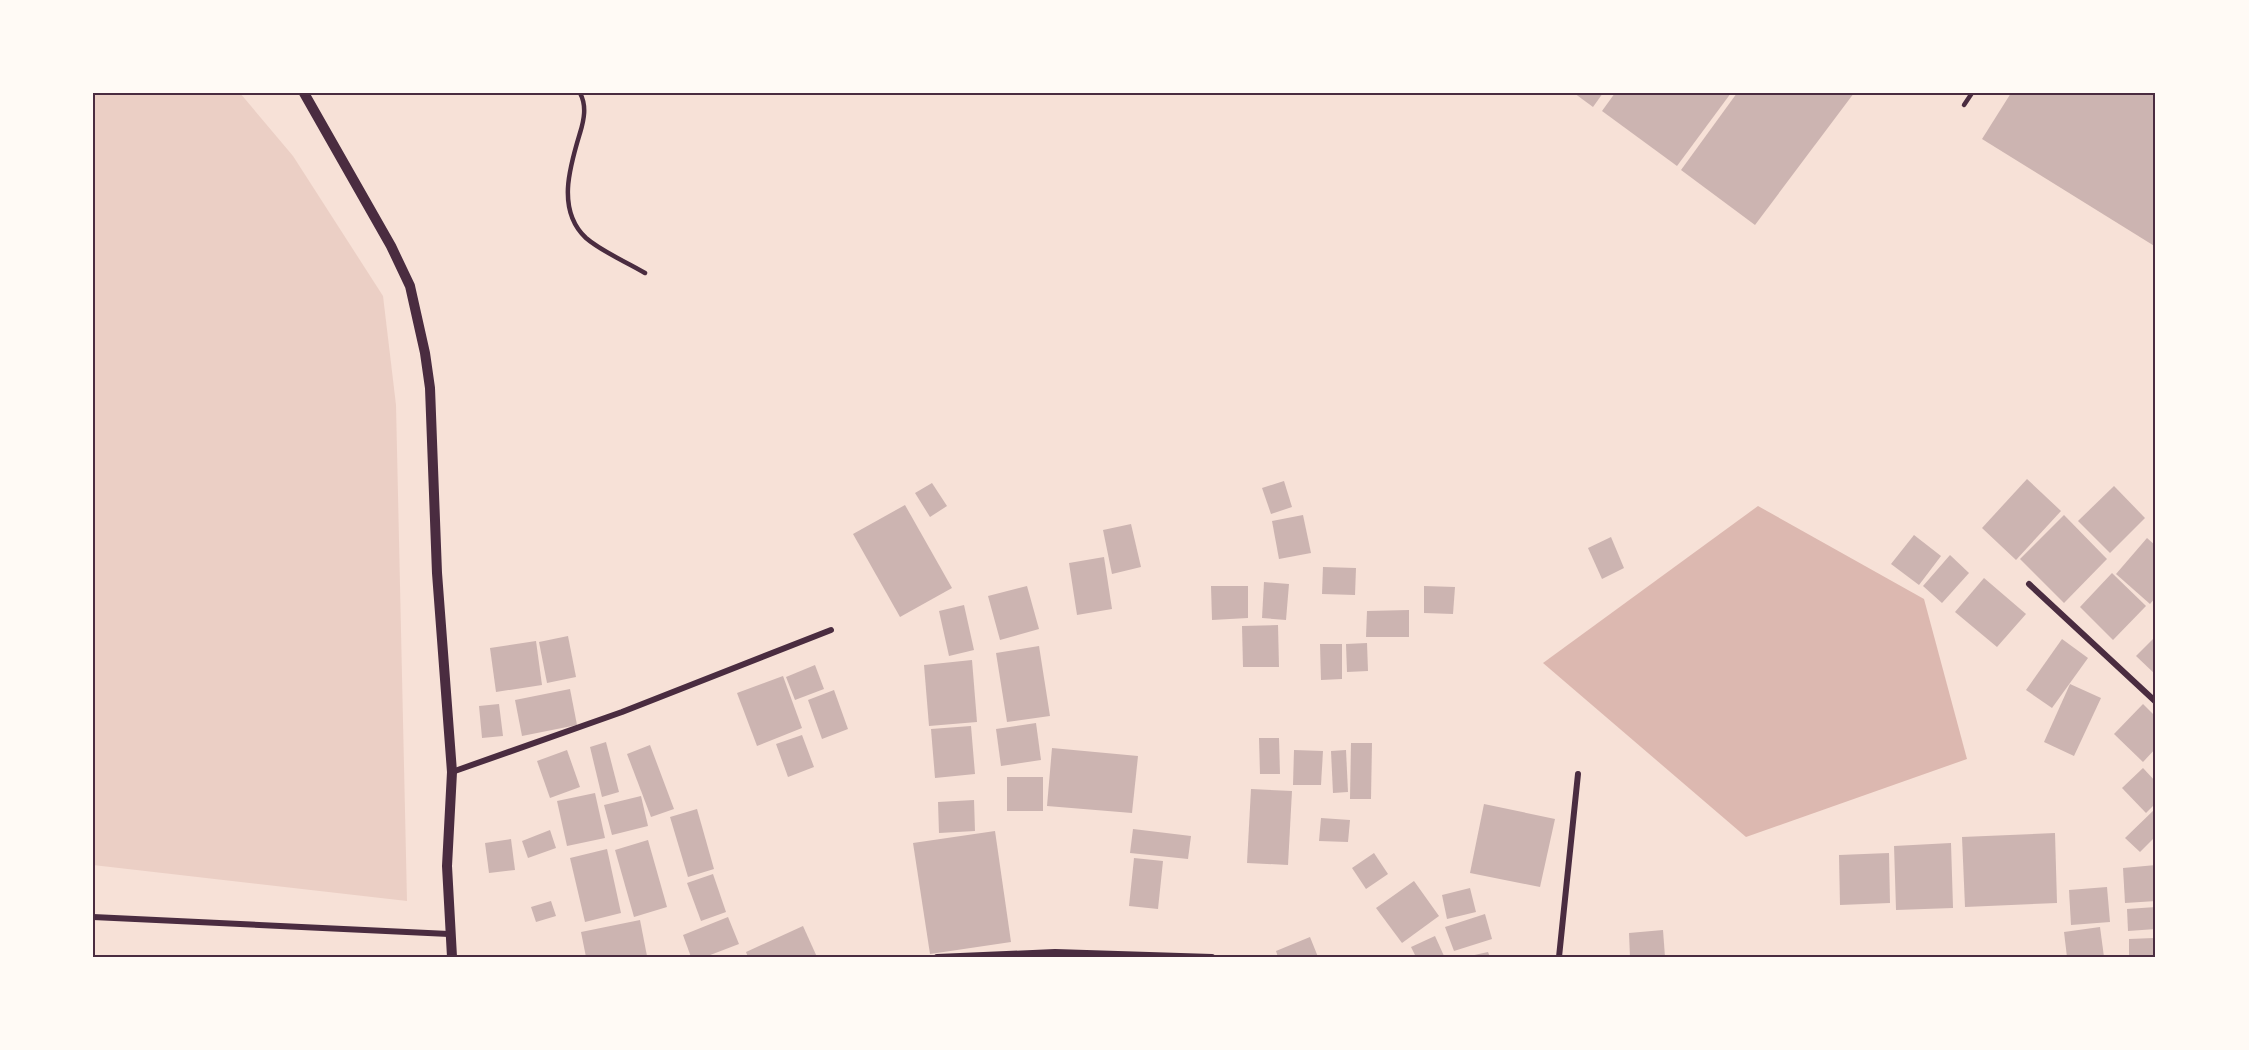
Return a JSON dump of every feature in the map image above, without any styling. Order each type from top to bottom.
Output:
[{"type":"street","points":[[304,93],[391,246],[410,286],[425,352],[430,388],[437,573],[452,772],[447,866],[452,957]]},
{"type":"street","points":[[2028,584],[2156,702]]},
{"type":"street","points":[[452,772],[622,712],[831,630]]},
{"type":"street","points":[[1559,957],[1578,774]]},
{"type":"street","points":[[93,917],[449,934]]},
{"type":"street","points":[[937,957],[1055,952],[1212,957]]},
{"type":"lane","points":[[580,93],[584,99],[584,119],[570,167],[567,199],[574,222],[586,238],[645,273]]},
{"type":"lane","points":[[1964,105],[1972,93]]},
{"type":"shaded area","points":[[93,93],[240,93],[293,156],[383,296],[396,405],[407,901],[93,865]]},
{"type":"shaded area","points":[[1758,506],[1924,599],[1967,759],[1746,837],[1543,663]]},
{"type":"building","points":[[1574,93],[1603,93],[1593,107]]},
{"type":"building","points":[[1615,93],[1731,93],[1677,166],[1602,111]]},
{"type":"building","points":[[1737,93],[1854,93],[1755,225],[1681,170]]},
{"type":"building","points":[[2011,93],[2156,93],[2156,247],[1982,139]]},
{"type":"building","points":[[2027,479],[2061,511],[2016,560],[1982,528]]},
{"type":"building","points":[[1284,481],[1292,507],[1271,514],[1262,488]]},
{"type":"building","points":[[932,483],[947,506],[930,517],[915,493]]},
{"type":"building","points":[[2114,486],[2145,518],[2110,553],[2078,521]]},
{"type":"building","points":[[905,505],[952,588],[900,617],[853,534]]},
{"type":"building","points":[[1303,515],[1311,553],[1279,559],[1272,521]]},
{"type":"building","points":[[2064,515],[2107,559],[2064,603],[2020,559]]},
{"type":"building","points":[[1131,524],[1141,567],[1112,574],[1103,530]]},
{"type":"building","points":[[1914,535],[1941,556],[1919,585],[1891,564]]},
{"type":"building","points":[[1611,537],[1624,568],[1602,579],[1588,548]]},
{"type":"building","points":[[2147,538],[2156,546],[2156,597],[2150,604],[2116,574]]},
{"type":"building","points":[[1950,555],[1969,573],[1942,603],[1923,586]]},
{"type":"building","points":[[1104,557],[1112,609],[1077,615],[1069,563]]},
{"type":"building","points":[[1323,567],[1356,568],[1355,595],[1322,594]]},
{"type":"building","points":[[2112,573],[2146,606],[2113,640],[2080,607]]},
{"type":"building","points":[[1984,578],[2026,614],[1997,647],[1955,612]]},
{"type":"building","points":[[1264,582],[1289,584],[1286,620],[1262,618]]},
{"type":"building","points":[[1027,586],[1039,629],[1000,640],[988,596]]},
{"type":"building","points":[[1211,586],[1248,586],[1248,618],[1212,620]]},
{"type":"building","points":[[1424,586],[1455,587],[1453,614],[1424,613]]},
{"type":"building","points":[[964,605],[974,650],[949,656],[939,611]]},
{"type":"building","points":[[1409,610],[1409,637],[1366,637],[1367,611]]},
{"type":"building","points":[[1278,625],[1279,667],[1243,667],[1242,626]]},
{"type":"building","points":[[568,636],[576,677],[547,683],[539,642]]},
{"type":"building","points":[[2156,636],[2156,675],[2136,656]]},
{"type":"building","points":[[2062,639],[2088,658],[2052,708],[2026,690]]},
{"type":"building","points":[[536,641],[542,685],[496,692],[490,648]]},
{"type":"building","points":[[1367,643],[1368,671],[1347,672],[1346,644]]},
{"type":"building","points":[[1320,644],[1342,644],[1342,679],[1321,680]]},
{"type":"building","points":[[1039,646],[1050,716],[1007,722],[996,653]]},
{"type":"building","points":[[972,660],[977,722],[929,726],[924,665]]},
{"type":"building","points":[[815,665],[824,689],[795,700],[786,677]]},
{"type":"building","points":[[783,676],[802,728],[757,746],[737,693]]},
{"type":"building","points":[[2070,684],[2101,698],[2074,756],[2044,742]]},
{"type":"building","points":[[570,689],[577,725],[522,736],[515,700]]},
{"type":"building","points":[[834,690],[848,729],[822,739],[808,700]]},
{"type":"building","points":[[499,704],[503,736],[482,738],[479,706]]},
{"type":"building","points":[[2143,704],[2156,717],[2156,748],[2143,762],[2114,734]]},
{"type":"building","points":[[1036,723],[1041,760],[1001,766],[996,729]]},
{"type":"building","points":[[971,726],[975,774],[935,778],[931,729]]},
{"type":"building","points":[[802,735],[814,767],[788,777],[776,744]]},
{"type":"building","points":[[1259,738],[1279,738],[1280,774],[1260,774]]},
{"type":"building","points":[[606,742],[619,792],[602,797],[590,747]]},
{"type":"building","points":[[1351,743],[1372,743],[1371,799],[1350,799]]},
{"type":"building","points":[[650,745],[674,809],[651,817],[627,754]]},
{"type":"building","points":[[1052,748],[1138,756],[1132,813],[1047,806]]},
{"type":"building","points":[[567,750],[580,787],[550,798],[537,761]]},
{"type":"building","points":[[1294,750],[1323,751],[1321,785],[1293,785]]},
{"type":"building","points":[[1346,750],[1348,792],[1333,793],[1331,751]]},
{"type":"building","points":[[2143,768],[2156,782],[2156,803],[2146,813],[2122,788]]},
{"type":"building","points":[[1007,777],[1043,777],[1043,811],[1007,811]]},
{"type":"building","points":[[1251,789],[1292,791],[1288,865],[1247,863]]},
{"type":"building","points":[[595,793],[605,838],[567,846],[557,801]]},
{"type":"building","points":[[641,796],[648,826],[612,835],[604,805]]},
{"type":"building","points":[[974,800],[975,831],[939,833],[938,802]]},
{"type":"building","points":[[1484,804],[1555,819],[1540,887],[1470,873]]},
{"type":"building","points":[[2156,808],[2156,836],[2140,852],[2125,838]]},
{"type":"building","points":[[697,809],[714,869],[688,877],[670,817]]},
{"type":"building","points":[[1321,818],[1350,820],[1348,842],[1319,841]]},
{"type":"building","points":[[1133,829],[1191,836],[1188,859],[1130,853]]},
{"type":"building","points":[[550,830],[556,848],[528,858],[522,841]]},
{"type":"building","points":[[995,831],[1011,942],[930,954],[913,843]]},
{"type":"building","points":[[2055,833],[2057,903],[1965,907],[1962,837]]},
{"type":"building","points":[[511,839],[515,870],[489,873],[485,843]]},
{"type":"building","points":[[648,840],[667,907],[634,917],[615,850]]},
{"type":"building","points":[[1951,843],[1953,908],[1896,910],[1894,846]]},
{"type":"building","points":[[607,849],[621,913],[585,922],[570,858]]},
{"type":"building","points":[[1374,853],[1388,874],[1366,889],[1352,868]]},
{"type":"building","points":[[1889,853],[1890,903],[1840,905],[1839,855]]},
{"type":"building","points":[[1134,858],[1163,861],[1158,909],[1129,906]]},
{"type":"building","points":[[2156,865],[2156,901],[2125,903],[2123,868]]},
{"type":"building","points":[[713,874],[726,912],[701,921],[687,883]]},
{"type":"building","points":[[1414,881],[1439,916],[1402,943],[1376,908]]},
{"type":"building","points":[[2107,887],[2110,922],[2071,925],[2069,890]]},
{"type":"building","points":[[1470,888],[1476,912],[1447,919],[1442,895]]},
{"type":"building","points":[[551,901],[556,916],[536,922],[531,907]]},
{"type":"building","points":[[2156,907],[2156,929],[2128,931],[2127,909]]},
{"type":"building","points":[[1485,914],[1492,939],[1454,951],[1445,927]]},
{"type":"building","points":[[728,917],[739,944],[705,957],[691,957],[683,935]]},
{"type":"building","points":[[640,920],[647,956],[586,957],[581,932]]},
{"type":"building","points":[[803,926],[817,957],[748,957],[746,952]]},
{"type":"building","points":[[2100,927],[2104,957],[2067,957],[2064,932]]},
{"type":"building","points":[[1663,930],[1665,957],[1630,957],[1629,933]]},
{"type":"building","points":[[1435,936],[1444,956],[1416,957],[1411,947]]},
{"type":"building","points":[[1310,937],[1318,957],[1278,957],[1276,951]]},
{"type":"building","points":[[2154,938],[2155,957],[2129,957],[2129,939]]},
{"type":"building","points":[[1488,952],[1490,957],[1470,957],[1470,956]]}]
